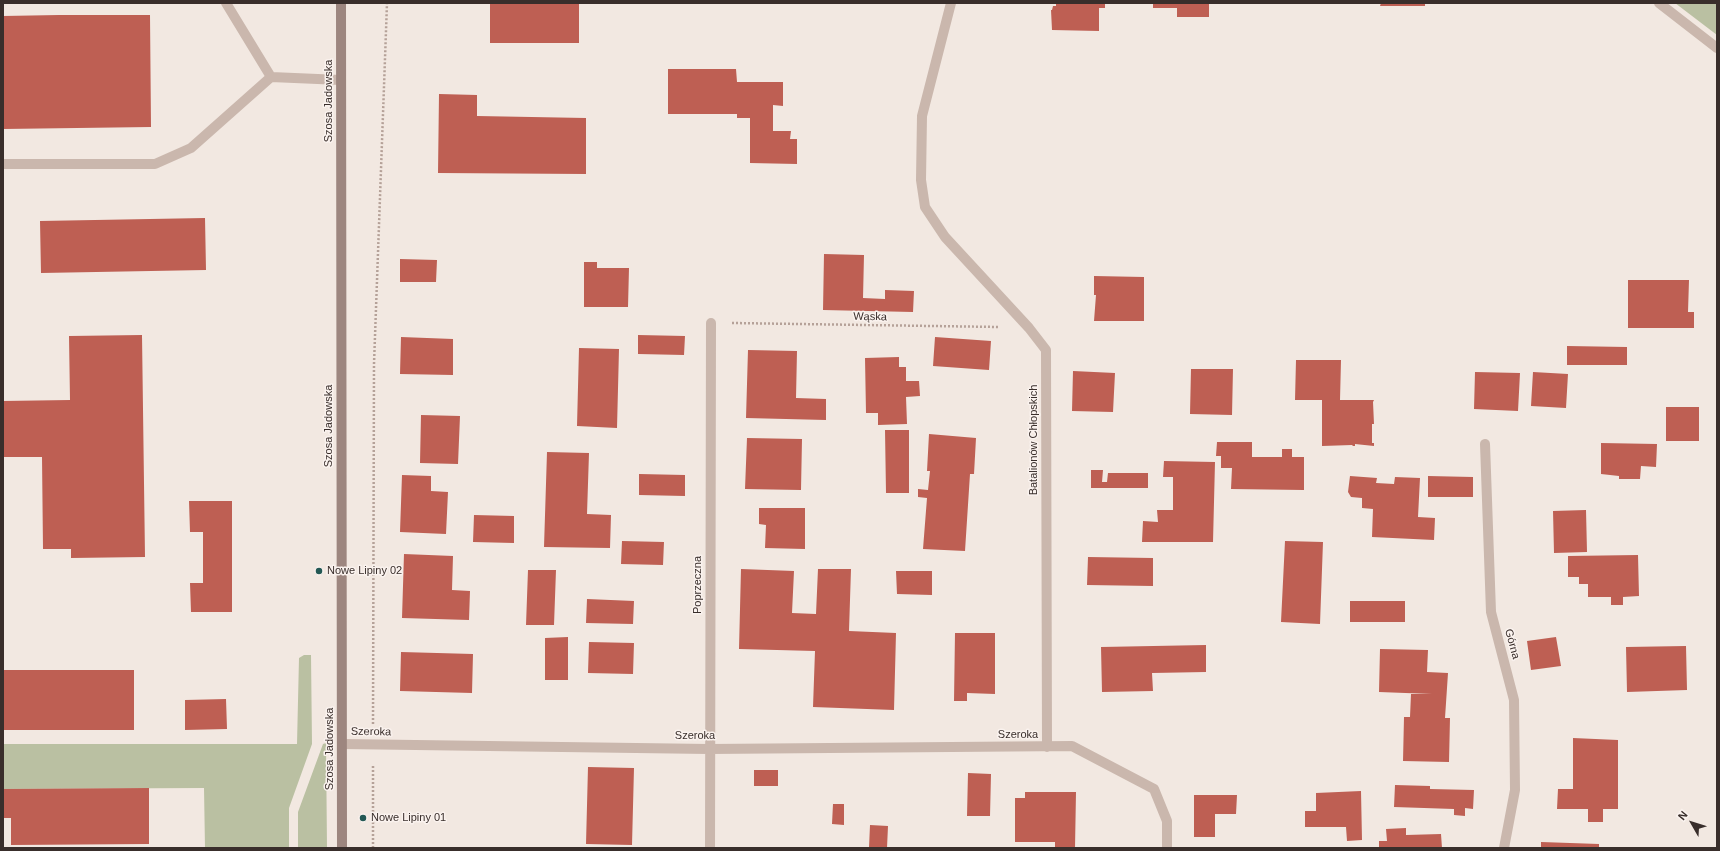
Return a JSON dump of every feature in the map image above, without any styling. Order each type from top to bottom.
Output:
[{"type":"main road","name":"Szosa Jadowska","points":[[341,3],[342,848]]},
{"type":"street","points":[[226,3],[270,77]]},
{"type":"street","name":"Batalionów Chłopskich","points":[[950,3],[922,116],[921,180],[925,207],[945,237],[1029,328],[1046,350],[1047,747]]},
{"type":"street","points":[[1659,3],[1717,48]]},
{"type":"street","points":[[3,164],[155,164],[191,148],[270,77],[341,80]]},
{"type":"street","name":"Poprzeczna","points":[[710,848],[711,323]]},
{"type":"street","name":"Górna","points":[[1485,444],[1491,612],[1514,700],[1515,790],[1504,848]]},
{"type":"street","name":"Szeroka","points":[[342,744],[709,748],[1047,747]]},
{"type":"street","points":[[1047,747],[1072,746],[1154,789],[1167,821],[1168,848]]},
{"type":"path","points":[[372,848],[374,364],[388,3]]},
{"type":"path","name":"Wąska","points":[[711,323],[1029,328]]},
{"type":"green space","points":[[1675,3],[1717,3],[1717,35]]},
{"type":"green space","points":[[304,655],[311,655],[312,744],[289,808],[289,848],[205,848],[204,788],[3,789],[3,744],[297,744],[299,658]]},
{"type":"green space","points":[[326,743],[327,848],[298,848],[298,812],[323,744]]},
{"type":"building","points":[[490,3],[579,3],[579,43],[490,43]]},
{"type":"building","points":[[1056,3],[1105,3],[1105,8],[1099,8],[1099,31],[1052,30],[1051,10],[1053,6],[1056,6]]},
{"type":"building","points":[[1153,3],[1209,3],[1209,17],[1177,17],[1177,8],[1153,8]]},
{"type":"building","points":[[1381,3],[1425,3],[1425,6],[1380,6]]},
{"type":"building","points":[[150,15],[151,127],[3,129],[3,16]]},
{"type":"building","points":[[668,69],[736,69],[737,82],[783,82],[783,106],[773,105],[773,131],[791,131],[790,139],[797,139],[797,164],[750,163],[750,118],[737,118],[737,114],[668,114]]},
{"type":"building","points":[[439,94],[477,95],[477,116],[586,118],[586,174],[438,173]]},
{"type":"building","points":[[205,218],[206,270],[41,273],[40,221]]},
{"type":"building","points":[[824,254],[864,255],[863,298],[885,299],[885,290],[914,291],[913,312],[823,310]]},
{"type":"building","points":[[400,259],[437,260],[436,282],[400,282]]},
{"type":"building","points":[[584,262],[597,262],[597,268],[629,268],[628,307],[584,307]]},
{"type":"building","points":[[1094,276],[1144,277],[1144,321],[1094,321],[1096,295],[1094,295]]},
{"type":"building","points":[[1628,280],[1689,280],[1688,312],[1694,312],[1694,328],[1628,328]]},
{"type":"building","points":[[142,335],[145,557],[71,558],[71,549],[43,549],[42,457],[3,457],[3,401],[70,400],[69,336]]},
{"type":"building","points":[[638,335],[685,336],[684,355],[638,354]]},
{"type":"building","points":[[401,337],[453,339],[453,375],[400,374]]},
{"type":"building","points":[[935,337],[991,341],[989,370],[933,366]]},
{"type":"building","points":[[1567,346],[1627,347],[1627,365],[1567,365]]},
{"type":"building","points":[[579,348],[619,349],[617,428],[577,426]]},
{"type":"building","points":[[748,350],[797,351],[796,398],[826,399],[826,420],[746,418]]},
{"type":"building","points":[[899,357],[899,367],[906,367],[906,381],[919,381],[920,396],[906,397],[907,424],[878,425],[878,413],[866,413],[865,358]]},
{"type":"building","points":[[1296,360],[1341,360],[1340,400],[1374,400],[1372,443],[1374,443],[1374,446],[1355,444],[1355,446],[1322,446],[1322,400],[1295,400]]},
{"type":"building","points":[[1191,369],[1233,369],[1232,415],[1190,414]]},
{"type":"building","points":[[1073,371],[1115,373],[1113,412],[1072,411]]},
{"type":"building","points":[[1475,372],[1520,373],[1518,411],[1474,409]]},
{"type":"building","points":[[1533,372],[1568,374],[1566,408],[1531,406]]},
{"type":"building","points":[[1666,407],[1699,407],[1699,441],[1666,441]]},
{"type":"building","points":[[421,415],[460,416],[458,464],[420,463]]},
{"type":"building","points":[[885,430],[909,430],[909,493],[886,493]]},
{"type":"building","points":[[929,434],[976,438],[974,474],[970,474],[965,551],[923,549],[927,498],[918,497],[918,489],[928,490],[930,471],[927,471]]},
{"type":"building","points":[[747,438],[802,439],[801,490],[745,489]]},
{"type":"building","points":[[1217,442],[1252,442],[1252,457],[1282,457],[1282,449],[1292,449],[1292,457],[1304,457],[1304,490],[1231,489],[1232,468],[1221,468],[1221,456],[1216,456]]},
{"type":"building","points":[[1601,443],[1657,444],[1656,467],[1641,466],[1640,479],[1619,479],[1619,476],[1601,474]]},
{"type":"building","points":[[547,452],[589,453],[587,514],[611,515],[610,548],[544,547]]},
{"type":"building","points":[[1164,461],[1215,462],[1213,542],[1142,542],[1143,521],[1158,522],[1157,510],[1173,510],[1173,477],[1163,477]]},
{"type":"building","points":[[1091,470],[1103,470],[1102,482],[1107,482],[1108,473],[1148,473],[1148,488],[1091,488]]},
{"type":"building","points":[[639,474],[685,475],[685,496],[639,495]]},
{"type":"building","points":[[402,475],[431,476],[431,491],[448,492],[446,534],[400,532]]},
{"type":"building","points":[[1350,476],[1377,478],[1376,483],[1394,484],[1395,477],[1420,478],[1418,517],[1435,518],[1434,540],[1372,537],[1373,509],[1362,508],[1362,498],[1351,497],[1348,492]]},
{"type":"building","points":[[1428,476],[1473,477],[1473,497],[1428,497]]},
{"type":"building","points":[[189,501],[232,501],[232,612],[191,612],[190,583],[203,583],[203,532],[190,532]]},
{"type":"building","points":[[759,508],[805,508],[805,549],[765,548],[766,525],[759,524]]},
{"type":"building","points":[[1586,510],[1587,552],[1554,553],[1553,511]]},
{"type":"building","points":[[474,515],[514,516],[514,543],[473,542]]},
{"type":"building","points":[[622,541],[664,542],[663,565],[621,564]]},
{"type":"building","points":[[1285,541],[1323,542],[1320,624],[1281,622]]},
{"type":"building","points":[[404,554],[453,556],[452,590],[470,591],[469,620],[402,618]]},
{"type":"building","points":[[1638,555],[1639,596],[1623,597],[1623,605],[1611,605],[1611,597],[1588,597],[1588,584],[1579,584],[1579,577],[1568,577],[1568,556]]},
{"type":"building","points":[[1088,557],[1153,558],[1153,586],[1087,585]]},
{"type":"building","points":[[741,569],[794,571],[792,613],[816,614],[818,569],[851,569],[849,631],[896,633],[894,710],[813,707],[815,651],[739,649]]},
{"type":"building","points":[[528,570],[556,570],[554,625],[526,625]]},
{"type":"building","points":[[896,571],[932,571],[932,595],[897,594]]},
{"type":"building","points":[[587,599],[634,601],[633,624],[586,623]]},
{"type":"building","points":[[1350,601],[1405,601],[1405,622],[1350,622]]},
{"type":"building","points":[[955,633],[995,633],[995,694],[967,693],[967,701],[954,701]]},
{"type":"building","points":[[568,637],[568,680],[545,680],[545,638]]},
{"type":"building","points":[[1556,637],[1561,666],[1531,670],[1527,641]]},
{"type":"building","points":[[589,642],[634,643],[633,674],[588,673]]},
{"type":"building","points":[[1206,645],[1206,672],[1152,673],[1153,691],[1102,692],[1101,647]]},
{"type":"building","points":[[1686,646],[1687,690],[1627,692],[1626,647]]},
{"type":"building","points":[[1380,649],[1428,650],[1427,672],[1448,673],[1445,718],[1450,718],[1449,762],[1403,761],[1404,717],[1410,717],[1411,694],[1432,694],[1379,692]]},
{"type":"building","points":[[401,652],[473,654],[472,693],[400,691]]},
{"type":"building","points":[[3,670],[134,670],[134,730],[3,730]]},
{"type":"building","points":[[226,699],[227,729],[185,730],[185,700]]},
{"type":"building","points":[[1573,738],[1618,740],[1618,809],[1603,809],[1603,822],[1588,822],[1588,809],[1557,809],[1558,789],[1573,789]]},
{"type":"building","points":[[588,767],[634,768],[632,845],[586,844]]},
{"type":"building","points":[[754,770],[778,770],[778,786],[754,786]]},
{"type":"building","points":[[968,773],[991,774],[990,816],[967,816]]},
{"type":"building","points":[[1395,785],[1430,786],[1430,789],[1474,790],[1473,809],[1465,808],[1465,816],[1454,815],[1454,809],[1394,807]]},
{"type":"building","points":[[149,788],[149,844],[11,845],[11,818],[3,818],[3,789]]},
{"type":"building","points":[[1361,791],[1362,840],[1347,841],[1346,827],[1305,827],[1305,811],[1316,811],[1316,793]]},
{"type":"building","points":[[1025,792],[1076,792],[1075,848],[1055,848],[1055,842],[1015,842],[1015,798],[1025,798]]},
{"type":"building","points":[[1194,795],[1237,795],[1236,814],[1215,814],[1215,837],[1194,837]]},
{"type":"building","points":[[833,804],[844,804],[844,825],[832,824]]},
{"type":"building","points":[[870,825],[888,826],[887,848],[869,848]]},
{"type":"building","points":[[1406,828],[1406,835],[1441,834],[1442,848],[1379,848],[1379,841],[1387,841],[1386,829]]},
{"type":"building","points":[[1541,842],[1599,844],[1599,848],[1541,848]]},
{"type":"place","name":"Nowe Lipiny 02","points":[[319,571]]},
{"type":"place","name":"Nowe Lipiny 01","points":[[363,818]]}]
